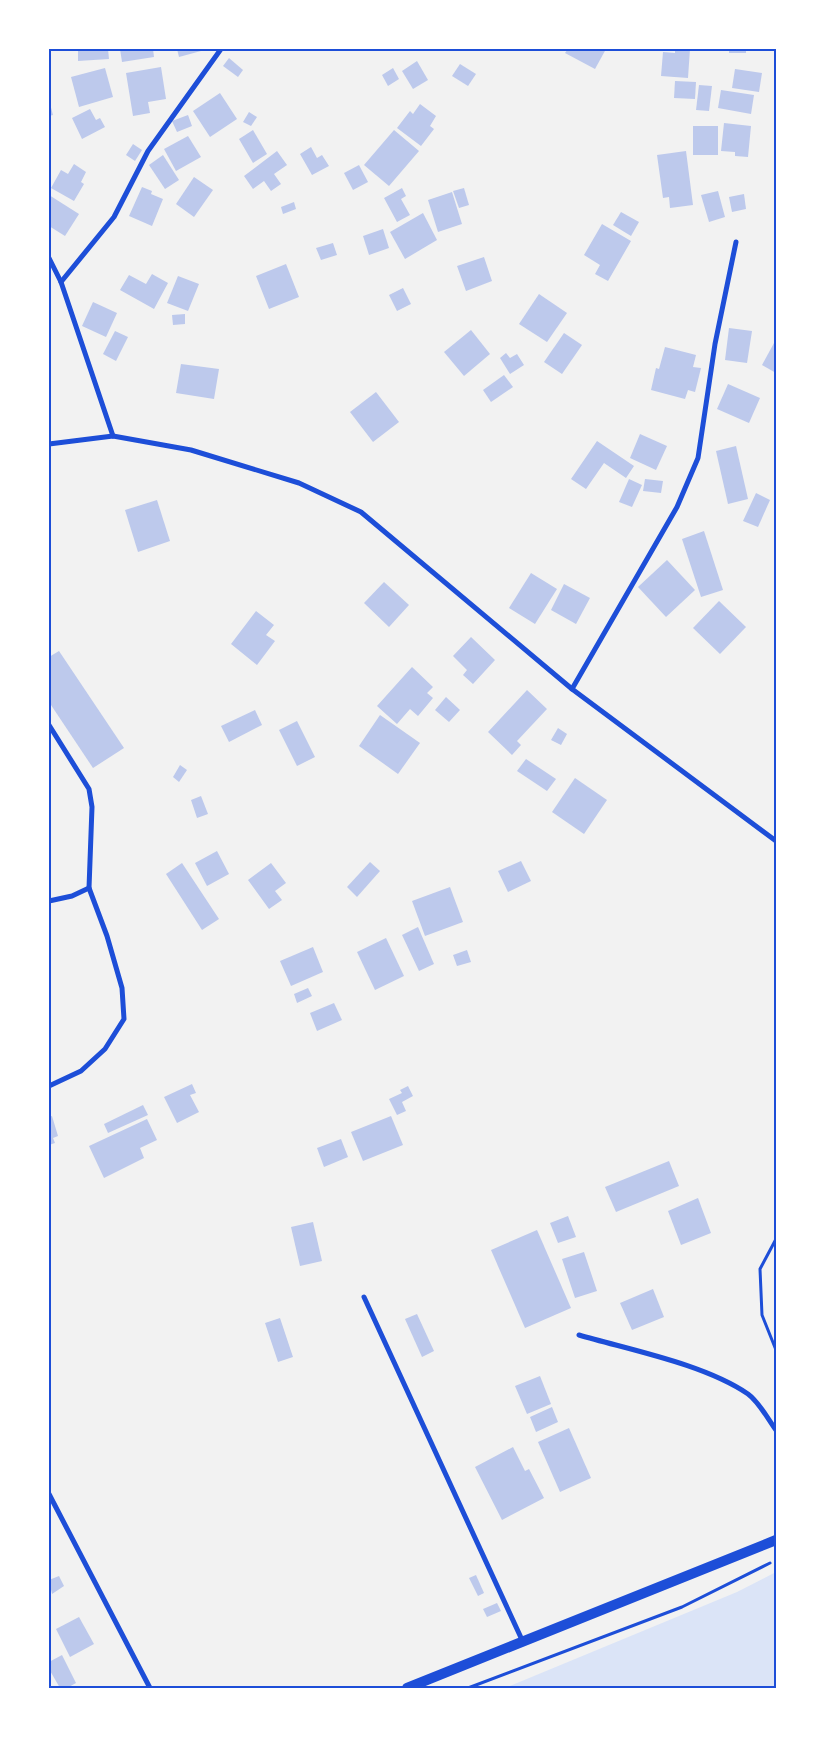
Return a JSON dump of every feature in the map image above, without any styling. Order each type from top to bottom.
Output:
[{"type":"main road","points":[[407,1688],[776,1540]]},
{"type":"street","points":[[61,282],[114,218],[148,151],[221,49]]},
{"type":"street","points":[[572,688],[677,507],[698,458],[715,344],[736,242]]},
{"type":"street","points":[[49,258],[61,282],[113,436]]},
{"type":"street","points":[[49,444],[113,436],[190,450],[299,483],[360,512],[572,688],[776,841]]},
{"type":"street","points":[[49,725],[89,789],[92,807],[89,888],[108,936],[122,988],[124,1020],[105,1050],[81,1071],[49,1086]]},
{"type":"street","points":[[49,901],[72,896],[89,888]]},
{"type":"street","points":[[364,1296],[524,1642]]},
{"type":"street","points":[[578,1335],[688,1367],[726,1382],[750,1395],[776,1430]]},
{"type":"street","points":[[49,1494],[150,1688]]},
{"type":"path","points":[[776,1239],[760,1270],[762,1316],[776,1350]]},
{"type":"path","points":[[468,1688],[682,1607],[775,1561]]},
{"type":"shaded area","points":[[776,1572],[776,1688],[505,1688],[737,1592]]},
{"type":"building","points":[[78,49],[108,49],[109,59],[78,61]]},
{"type":"building","points":[[120,49],[153,49],[154,57],[122,62]]},
{"type":"building","points":[[177,49],[200,49],[201,51],[179,57]]},
{"type":"building","points":[[568,49],[606,49],[595,69],[565,53]]},
{"type":"building","points":[[675,49],[690,49],[688,78],[661,76],[663,52],[675,53]]},
{"type":"building","points":[[729,49],[746,49],[746,53],[729,53]]},
{"type":"building","points":[[229,58],[243,70],[238,77],[223,66]]},
{"type":"building","points":[[417,61],[428,80],[413,89],[402,71]]},
{"type":"building","points":[[460,64],[476,74],[468,86],[452,76]]},
{"type":"building","points":[[161,67],[166,99],[148,102],[150,113],[133,116],[126,73]]},
{"type":"building","points":[[105,68],[113,97],[79,107],[71,77]]},
{"type":"building","points":[[393,68],[399,79],[388,86],[382,75]]},
{"type":"building","points":[[735,69],[762,73],[759,92],[732,88]]},
{"type":"building","points":[[675,81],[696,82],[695,99],[674,98]]},
{"type":"building","points":[[699,85],[712,86],[709,111],[696,110]]},
{"type":"building","points":[[721,90],[754,95],[751,114],[718,108]]},
{"type":"building","points":[[220,93],[237,119],[210,137],[193,111]]},
{"type":"building","points":[[49,100],[53,115],[49,116]]},
{"type":"building","points":[[420,104],[436,116],[430,126],[434,129],[421,146],[397,128],[410,111],[413,114]]},
{"type":"building","points":[[90,109],[96,120],[100,118],[105,127],[82,139],[72,118]]},
{"type":"building","points":[[249,112],[257,117],[251,126],[243,122]]},
{"type":"building","points":[[188,115],[192,126],[177,132],[172,121]]},
{"type":"building","points":[[724,123],[751,126],[748,157],[735,156],[735,152],[721,151]]},
{"type":"building","points":[[693,126],[718,126],[718,155],[693,155]]},
{"type":"building","points":[[253,130],[267,154],[253,163],[239,139]]},
{"type":"building","points":[[394,130],[419,151],[389,186],[364,165]]},
{"type":"building","points":[[188,136],[201,157],[176,171],[164,149]]},
{"type":"building","points":[[133,144],[142,150],[135,161],[126,155]]},
{"type":"building","points":[[311,147],[317,158],[322,155],[329,166],[312,175],[300,154]]},
{"type":"building","points":[[277,151],[287,165],[274,174],[281,184],[271,191],[264,181],[253,189],[244,176]]},
{"type":"building","points":[[686,151],[693,205],[670,208],[669,197],[663,198],[657,155]]},
{"type":"building","points":[[163,155],[179,180],[165,189],[149,165]]},
{"type":"building","points":[[74,164],[86,172],[81,182],[84,184],[74,201],[51,188],[61,170],[68,174]]},
{"type":"building","points":[[359,165],[368,182],[353,190],[344,173]]},
{"type":"building","points":[[194,177],[213,190],[194,217],[176,204]]},
{"type":"building","points":[[142,187],[152,191],[151,194],[163,199],[152,226],[129,216]]},
{"type":"building","points":[[402,188],[406,196],[401,199],[410,215],[397,222],[384,198]]},
{"type":"building","points":[[464,188],[469,205],[459,208],[453,191]]},
{"type":"building","points":[[718,191],[725,217],[709,222],[701,195]]},
{"type":"building","points":[[452,192],[462,224],[438,232],[428,200]]},
{"type":"building","points":[[744,194],[746,209],[732,212],[729,197]]},
{"type":"building","points":[[49,195],[79,214],[65,236],[49,226]]},
{"type":"building","points":[[294,202],[296,209],[283,214],[281,207]]},
{"type":"building","points":[[621,212],[639,222],[631,236],[613,225]]},
{"type":"building","points":[[423,213],[437,240],[405,259],[390,232]]},
{"type":"building","points":[[602,224],[631,241],[608,281],[595,274],[600,265],[584,255]]},
{"type":"building","points":[[383,229],[389,248],[369,255],[363,236]]},
{"type":"building","points":[[333,243],[337,255],[321,260],[316,248]]},
{"type":"building","points":[[484,257],[492,281],[466,291],[457,266]]},
{"type":"building","points":[[286,264],[299,297],[269,309],[256,276]]},
{"type":"building","points":[[152,274],[168,283],[154,309],[120,290],[129,275],[146,284]]},
{"type":"building","points":[[178,276],[199,284],[188,311],[167,303]]},
{"type":"building","points":[[403,288],[411,304],[397,311],[389,295]]},
{"type":"building","points":[[539,294],[567,313],[547,342],[519,324]]},
{"type":"building","points":[[93,302],[117,313],[106,337],[82,326]]},
{"type":"building","points":[[185,314],[185,324],[173,325],[172,315]]},
{"type":"building","points":[[729,328],[752,331],[747,363],[725,360]]},
{"type":"building","points":[[471,330],[490,354],[464,376],[444,352]]},
{"type":"building","points":[[115,331],[128,337],[116,361],[103,354]]},
{"type":"building","points":[[564,333],[582,345],[562,374],[544,362]]},
{"type":"building","points":[[774,343],[776,344],[776,373],[762,365]]},
{"type":"building","points":[[665,347],[696,355],[693,367],[701,368],[695,392],[688,390],[685,399],[651,390],[656,368],[659,369]]},
{"type":"building","points":[[506,353],[510,358],[517,354],[524,365],[510,374],[500,358]]},
{"type":"building","points":[[181,364],[219,369],[214,399],[176,393]]},
{"type":"building","points":[[504,375],[513,387],[491,402],[483,390]]},
{"type":"building","points":[[728,384],[760,398],[749,423],[717,409]]},
{"type":"building","points":[[376,392],[399,422],[373,442],[350,412]]},
{"type":"building","points":[[640,434],[667,446],[656,470],[630,458]]},
{"type":"building","points":[[597,441],[634,466],[626,478],[604,463],[586,489],[571,479]]},
{"type":"building","points":[[736,446],[748,499],[728,504],[716,451]]},
{"type":"building","points":[[629,479],[642,485],[632,507],[619,502]]},
{"type":"building","points":[[645,479],[663,481],[661,493],[643,491]]},
{"type":"building","points":[[756,493],[770,500],[758,527],[743,521]]},
{"type":"building","points":[[157,500],[170,541],[138,552],[125,510]]},
{"type":"building","points":[[704,531],[723,590],[701,597],[682,539]]},
{"type":"building","points":[[667,560],[695,590],[666,617],[638,587]]},
{"type":"building","points":[[531,573],[557,589],[535,624],[509,608]]},
{"type":"building","points":[[384,582],[409,605],[389,627],[364,603]]},
{"type":"building","points":[[564,584],[590,598],[576,624],[551,610]]},
{"type":"building","points":[[719,601],[746,627],[720,654],[693,628]]},
{"type":"building","points":[[256,611],[274,625],[266,635],[275,641],[257,665],[231,644]]},
{"type":"building","points":[[471,637],[495,660],[473,684],[463,675],[467,670],[453,656]]},
{"type":"building","points":[[59,651],[124,748],[93,768],[49,702],[49,657]]},
{"type":"building","points":[[412,667],[433,687],[427,693],[433,698],[418,716],[410,709],[397,724],[377,706]]},
{"type":"building","points":[[527,690],[547,709],[517,741],[521,745],[512,755],[488,732]]},
{"type":"building","points":[[446,697],[460,710],[449,722],[435,710]]},
{"type":"building","points":[[255,710],[262,725],[229,742],[221,726]]},
{"type":"building","points":[[380,715],[420,743],[398,774],[359,746]]},
{"type":"building","points":[[297,721],[315,757],[297,766],[279,730]]},
{"type":"building","points":[[558,728],[567,734],[561,745],[551,740]]},
{"type":"building","points":[[526,759],[556,779],[547,791],[517,771]]},
{"type":"building","points":[[180,765],[187,770],[179,782],[173,777]]},
{"type":"building","points":[[575,778],[607,800],[584,834],[552,812]]},
{"type":"building","points":[[201,796],[208,814],[197,818],[191,800]]},
{"type":"building","points":[[217,851],[229,874],[207,886],[195,863]]},
{"type":"building","points":[[521,861],[531,881],[508,892],[498,871]]},
{"type":"building","points":[[370,862],[380,871],[357,897],[347,887]]},
{"type":"building","points":[[182,863],[219,919],[202,930],[166,874]]},
{"type":"building","points":[[271,863],[286,883],[275,891],[282,900],[269,909],[248,880]]},
{"type":"building","points":[[450,887],[463,922],[425,936],[412,901]]},
{"type":"building","points":[[418,927],[434,964],[419,971],[402,935]]},
{"type":"building","points":[[386,938],[404,976],[375,990],[357,952]]},
{"type":"building","points":[[313,947],[323,972],[291,986],[280,961]]},
{"type":"building","points":[[467,950],[471,962],[457,966],[453,955]]},
{"type":"building","points":[[308,988],[312,996],[297,1003],[294,994]]},
{"type":"building","points":[[334,1003],[342,1020],[317,1031],[310,1013]]},
{"type":"building","points":[[192,1084],[196,1093],[190,1095],[199,1112],[177,1123],[164,1097]]},
{"type":"building","points":[[408,1086],[413,1096],[402,1102],[406,1111],[397,1115],[389,1099],[402,1093],[400,1090]]},
{"type":"building","points":[[143,1105],[148,1115],[108,1133],[104,1124]]},
{"type":"building","points":[[52,1116],[58,1136],[53,1138],[55,1143],[49,1145],[49,1117]]},
{"type":"building","points":[[391,1116],[403,1145],[363,1161],[351,1132]]},
{"type":"building","points":[[147,1119],[157,1140],[140,1148],[144,1158],[104,1178],[89,1146]]},
{"type":"building","points":[[341,1139],[348,1157],[324,1167],[317,1148]]},
{"type":"building","points":[[669,1161],[679,1186],[616,1212],[605,1187]]},
{"type":"building","points":[[698,1198],[711,1233],[681,1245],[668,1211]]},
{"type":"building","points":[[568,1216],[576,1237],[558,1243],[550,1223]]},
{"type":"building","points":[[313,1222],[322,1261],[300,1266],[291,1227]]},
{"type":"building","points":[[537,1230],[571,1308],[525,1328],[491,1250]]},
{"type":"building","points":[[584,1252],[597,1291],[575,1298],[562,1259]]},
{"type":"building","points":[[653,1289],[664,1317],[632,1330],[620,1303]]},
{"type":"building","points":[[417,1314],[434,1351],[422,1357],[405,1319]]},
{"type":"building","points":[[280,1318],[293,1357],[278,1362],[265,1323]]},
{"type":"building","points":[[540,1376],[551,1404],[527,1414],[515,1386]]},
{"type":"building","points":[[552,1407],[558,1422],[536,1432],[530,1417]]},
{"type":"building","points":[[569,1428],[591,1478],[560,1492],[538,1442]]},
{"type":"building","points":[[513,1447],[525,1471],[529,1469],[544,1498],[502,1520],[475,1467]]},
{"type":"building","points":[[476,1575],[484,1593],[478,1596],[469,1578]]},
{"type":"building","points":[[59,1576],[64,1586],[52,1594],[49,1580]]},
{"type":"building","points":[[497,1603],[501,1611],[487,1617],[483,1609]]},
{"type":"building","points":[[79,1617],[94,1644],[70,1657],[56,1629]]},
{"type":"building","points":[[62,1655],[76,1683],[67,1688],[60,1688],[49,1669],[49,1662]]}]
